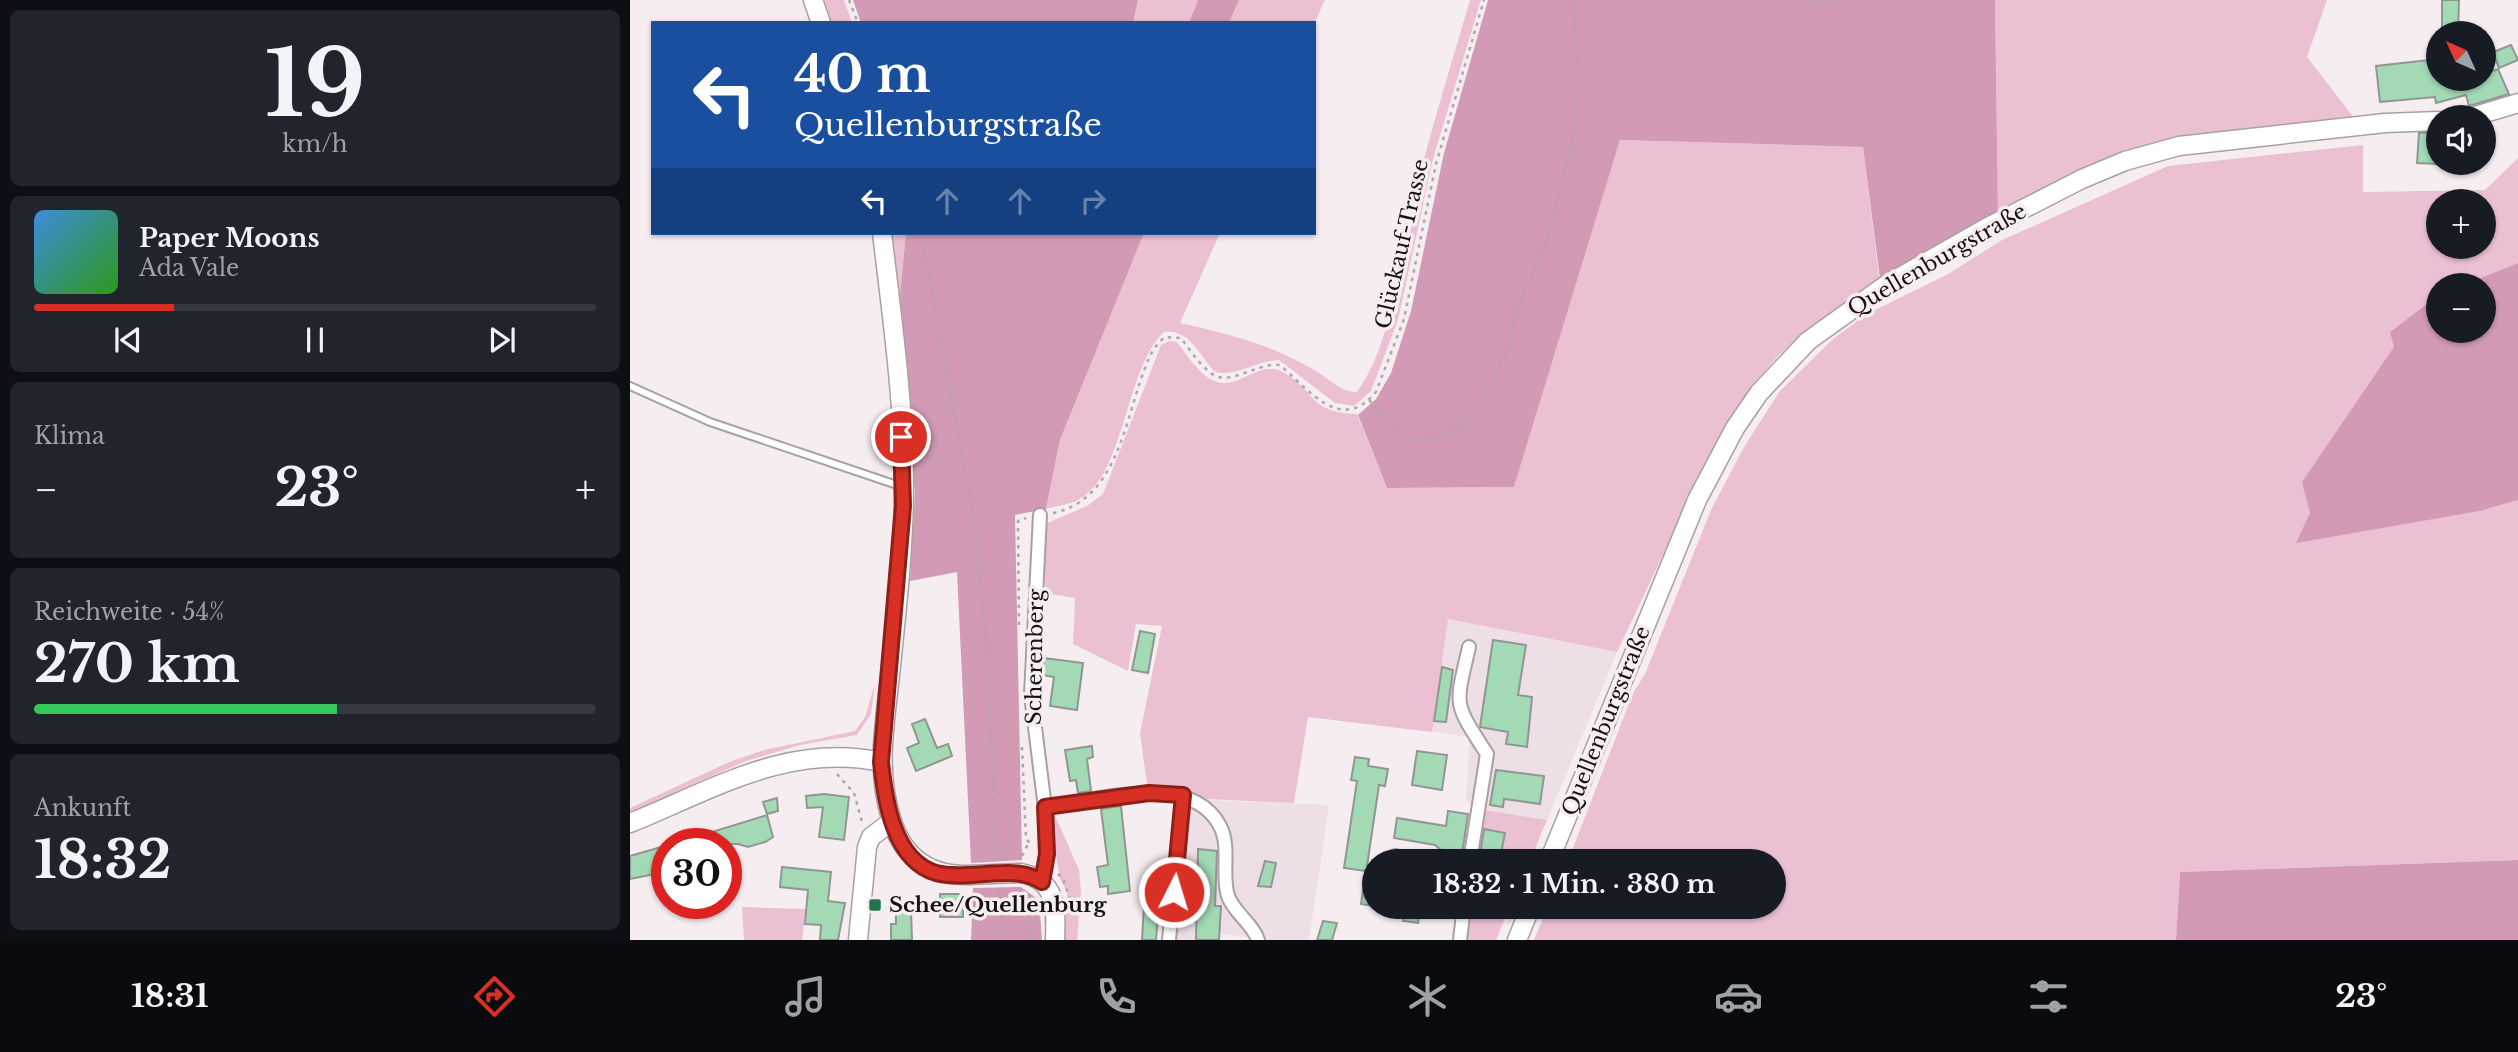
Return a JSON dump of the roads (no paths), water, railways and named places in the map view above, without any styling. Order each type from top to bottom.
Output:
[{"type":"street","points":[[813,0],[820,21]]},
{"type":"street","points":[[2496,110],[2518,103]]},
{"type":"street","name":"Quellenburgstraße","points":[[1554,849],[1712,469],[1759,393],[1808,341],[1886,285],[1975,234],[2082,179],[2125,161],[2210,141],[2385,122],[2426,121]]},
{"type":"street","points":[[882,235],[897,362],[904,486],[896,613],[881,762],[892,821],[920,864],[934,872],[968,875],[1021,873],[1035,887],[1049,888],[1055,904],[1055,940]]},
{"type":"street","name":"Scherenberg","points":[[1035,887],[1047,854],[1045,807],[1031,695],[1042,515]]},
{"type":"street","points":[[1469,647],[1457,700],[1460,713],[1487,754],[1473,849]]},
{"type":"street","points":[[630,823],[772,765],[828,758],[881,762]]},
{"type":"street","points":[[1045,807],[1149,793],[1183,795],[1198,800],[1221,828],[1228,895],[1239,916],[1258,940]]},
{"type":"street","points":[[1169,940],[1183,795]]},
{"type":"street","points":[[858,940],[871,837],[892,821]]},
{"type":"street","points":[[1460,940],[1462,919]]},
{"type":"street","points":[[1517,940],[1526,919]]},
{"type":"lane","points":[[630,386],[710,422],[904,486]]},
{"type":"place","name":"Schee/Quellenburg","points":[[875,905]]}]
